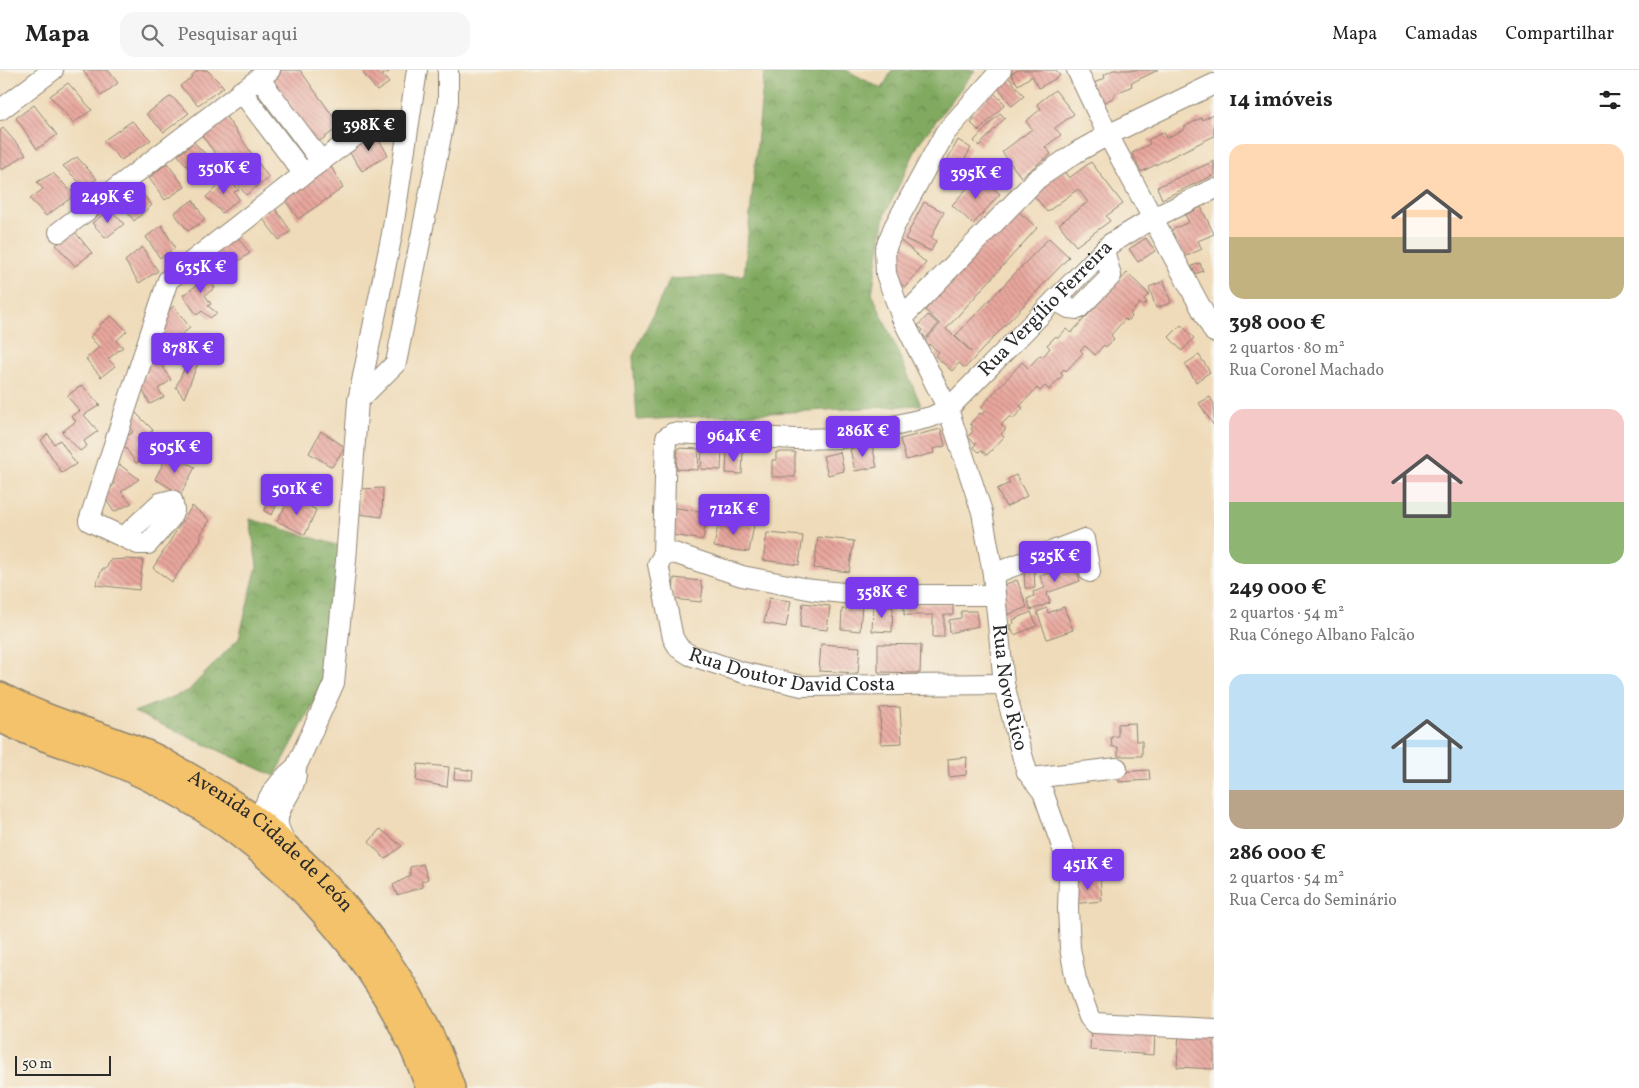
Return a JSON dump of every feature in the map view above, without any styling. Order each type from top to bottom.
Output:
[{"type":"main road","name":"Avenida Cidade de León","points":[[0,695],[22,708],[145,752],[204,785],[259,822],[312,869],[357,920],[390,966],[418,1012],[442,1058],[452,1088]]},
{"type":"main road","name":"Avenida Cidade de León","points":[[0,719],[126,768],[190,801],[246,839],[304,891],[349,944],[385,997],[419,1060],[429,1088]]},
{"type":"street","points":[[0,95],[34,70]]},
{"type":"street","points":[[0,110],[53,70]]},
{"type":"street","points":[[290,850],[278,823],[281,810],[292,776],[334,683],[346,560],[358,401],[392,234],[417,70]]},
{"type":"street","points":[[358,401],[396,363],[448,101],[448,70]]},
{"type":"street","name":"Rua Novo Rico","points":[[1001,70],[958,116],[945,133],[894,228],[885,250],[886,274],[902,318],[948,409],[982,512],[993,574],[1004,684],[1027,772],[1043,792],[1065,855],[1069,876],[1070,948],[1076,980],[1089,1017],[1094,1023],[1214,1029]]},
{"type":"street","points":[[1077,70],[1108,135],[1214,332]]},
{"type":"street","points":[[252,78],[321,161]]},
{"type":"street","points":[[252,78],[304,174]]},
{"type":"street","points":[[59,232],[252,78]]},
{"type":"street","points":[[902,318],[1037,179],[1077,152],[1108,135],[1214,84]]},
{"type":"street","points":[[124,537],[89,521],[168,280],[374,122]]},
{"type":"street","name":"Rua Vergílio Ferreira","points":[[948,409],[1110,244],[1152,218],[1214,189]]},
{"type":"street","name":"Rua Doutor David Costa","points":[[948,409],[931,417],[843,438],[796,439],[673,433],[666,438],[664,556],[658,564],[673,638],[679,648],[690,655],[741,672],[802,686],[1004,684]]},
{"type":"street","points":[[993,574],[1084,539],[1090,572]]},
{"type":"street","points":[[664,556],[674,553],[742,576],[813,590],[864,595],[995,595]]},
{"type":"street","points":[[126,768],[143,768],[160,773],[244,824],[259,822],[265,819],[292,776]]},
{"type":"street","name":"Rua Novo Rico","points":[[1032,778],[1118,768]]},
{"type":"street","points":[[234,804],[257,802],[277,781],[292,776]]},
{"type":"street","points":[[259,822],[259,830],[264,841],[292,866],[304,891]]},
{"type":"green space","points":[[780,70],[846,70],[882,89],[892,70],[975,70],[919,143],[885,215],[872,293],[921,405],[637,420],[633,356],[670,279],[744,275],[764,74]]},
{"type":"green space","points":[[250,519],[340,546],[322,687],[275,776],[134,712],[188,691],[239,638],[257,566]]},
{"type":"building","points":[[83,70],[108,70],[118,83],[101,96]]},
{"type":"building","points":[[198,70],[207,70],[224,87],[198,105],[180,86]]},
{"type":"building","points":[[277,70],[300,70],[340,126],[316,144],[268,76]]},
{"type":"building","points":[[366,70],[387,70],[389,72],[382,75],[389,83],[377,91],[363,73]]},
{"type":"building","points":[[1018,70],[1056,70],[1060,76],[1039,88],[1032,76],[1018,85],[1011,74]]},
{"type":"building","points":[[1113,70],[1158,70],[1131,83],[1132,86],[1113,95],[1115,97],[1099,105],[1090,85],[1105,78],[1104,75]]},
{"type":"building","points":[[1008,77],[1024,96],[1012,106],[997,86]]},
{"type":"building","points":[[68,83],[92,110],[73,123],[50,96]]},
{"type":"building","points":[[1055,90],[1074,114],[1055,128],[1061,135],[1045,147],[1051,154],[1021,177],[1002,152],[1032,129],[1026,121],[1041,109],[1037,104]]},
{"type":"building","points":[[993,92],[1005,104],[979,131],[971,123],[975,119],[971,115]]},
{"type":"building","points":[[171,96],[189,113],[164,132],[146,114]]},
{"type":"building","points":[[34,105],[57,135],[37,149],[16,118]]},
{"type":"building","points":[[222,111],[269,178],[246,195],[197,129]]},
{"type":"building","points":[[1000,113],[1005,118],[979,146],[974,141]]},
{"type":"building","points":[[1214,114],[1214,136],[1141,172],[1132,153],[1150,144],[1148,140],[1164,132],[1166,138],[1185,129],[1184,127],[1201,118],[1202,120]]},
{"type":"building","points":[[132,121],[151,140],[121,160],[103,141]]},
{"type":"building","points":[[3,128],[26,154],[2,170],[0,168],[0,131]]},
{"type":"building","points":[[374,132],[388,155],[362,171],[350,153]]},
{"type":"building","points":[[958,140],[971,148],[958,171],[945,164]]},
{"type":"building","points":[[194,142],[215,164],[196,177],[178,155]]},
{"type":"building","points":[[77,157],[97,179],[84,187],[63,166]]},
{"type":"building","points":[[1214,161],[1214,175],[1162,199],[1157,187]]},
{"type":"building","points":[[1091,162],[1123,204],[1106,216],[1110,221],[1076,246],[1059,224],[1088,202],[1078,189],[1047,212],[1032,193],[1063,170],[1069,178]]},
{"type":"building","points":[[167,163],[185,187],[165,200],[149,178]]},
{"type":"building","points":[[329,163],[343,188],[298,219],[283,197]]},
{"type":"building","points":[[53,173],[75,195],[46,216],[30,199],[43,189],[37,182]]},
{"type":"building","points":[[979,175],[1000,194],[973,224],[952,205]]},
{"type":"building","points":[[228,176],[239,190],[234,192],[239,199],[222,213],[206,197]]},
{"type":"building","points":[[137,188],[152,205],[134,221],[118,201]]},
{"type":"building","points":[[193,200],[205,220],[188,231],[174,213]]},
{"type":"building","points":[[924,202],[944,212],[931,238],[936,241],[931,251],[905,239]]},
{"type":"building","points":[[274,207],[291,231],[279,240],[260,215]]},
{"type":"building","points":[[1201,207],[1214,234],[1198,241],[1202,249],[1184,257],[1171,230],[1189,222],[1185,215]]},
{"type":"building","points":[[110,209],[124,224],[106,238],[92,223]]},
{"type":"building","points":[[1016,209],[1037,228],[946,329],[972,352],[955,336],[1049,238],[1069,257],[965,368],[959,363],[952,371],[935,356],[939,352],[924,342],[940,324],[925,310]]},
{"type":"building","points":[[162,225],[175,248],[160,258],[146,237]]},
{"type":"building","points":[[75,232],[92,253],[75,266],[56,245]]},
{"type":"building","points":[[236,235],[250,253],[229,268],[228,266],[222,269],[212,255]]},
{"type":"building","points":[[898,238],[926,263],[905,287],[890,274],[887,261],[895,252],[890,248]]},
{"type":"building","points":[[1146,238],[1155,251],[1138,262],[1129,249]]},
{"type":"building","points":[[142,247],[158,271],[139,283],[125,261]]},
{"type":"building","points":[[1200,263],[1203,271],[1195,274],[1192,266]]},
{"type":"building","points":[[203,269],[215,288],[205,295],[211,304],[208,306],[217,313],[210,318],[202,311],[197,315],[183,295],[197,285],[191,276]]},
{"type":"building","points":[[1127,273],[1149,294],[1144,299],[1147,302],[1143,306],[1140,303],[1130,314],[1132,316],[1127,321],[1125,319],[1111,335],[1114,339],[1106,347],[1104,345],[1095,355],[1085,346],[1080,350],[1083,353],[1066,371],[1064,369],[1060,373],[1063,375],[1049,390],[1045,386],[1040,391],[1037,388],[1020,406],[1023,408],[1013,419],[1010,416],[1001,425],[1006,429],[1001,434],[1004,437],[987,455],[973,447],[976,444],[968,437],[973,431],[971,429],[973,426],[970,424],[980,413],[982,414],[986,411],[981,407],[1022,362],[1028,368],[1040,355],[1043,357],[1050,348],[1047,345],[1056,336],[1058,338],[1066,329],[1071,333]]},
{"type":"building","points":[[1164,281],[1171,303],[1156,308],[1149,287]]},
{"type":"building","points":[[174,306],[190,328],[177,338],[180,342],[168,351],[155,332],[165,322],[161,317]]},
{"type":"building","points":[[928,315],[938,324],[926,338],[921,333],[923,330],[918,326]]},
{"type":"building","points":[[111,316],[127,331],[116,341],[123,347],[108,359],[115,366],[101,377],[86,359],[99,347],[90,337],[101,326],[99,325]]},
{"type":"building","points":[[1181,325],[1194,338],[1182,351],[1169,337]]},
{"type":"building","points":[[192,352],[199,361],[184,398],[176,387]]},
{"type":"building","points":[[1199,355],[1210,372],[1196,382],[1185,364]]},
{"type":"building","points":[[157,358],[171,380],[158,389],[164,397],[150,404],[138,382],[149,374],[145,368]]},
{"type":"building","points":[[82,385],[100,405],[84,415],[98,431],[84,441],[87,446],[80,451],[62,432],[76,421],[71,416],[80,411],[67,396]]},
{"type":"building","points":[[1210,397],[1214,404],[1214,426],[1199,403]]},
{"type":"building","points":[[135,412],[153,430],[139,441],[149,455],[136,463],[121,441],[133,432],[126,423]]},
{"type":"building","points":[[941,429],[945,446],[933,449],[934,453],[906,460],[900,439]]},
{"type":"building","points":[[321,431],[345,447],[332,467],[309,453]]},
{"type":"building","points":[[48,434],[54,444],[60,440],[76,464],[62,473],[41,440]]},
{"type":"building","points":[[872,445],[877,467],[855,471],[850,449]]},
{"type":"building","points":[[702,447],[722,448],[721,470],[701,469]]},
{"type":"building","points":[[678,448],[699,449],[698,470],[676,469]]},
{"type":"building","points":[[727,451],[743,452],[742,474],[726,473]]},
{"type":"building","points":[[776,452],[795,452],[795,477],[772,477],[772,460],[776,460]]},
{"type":"building","points":[[840,452],[844,471],[828,475],[823,456]]},
{"type":"building","points":[[168,454],[195,467],[181,494],[155,479]]},
{"type":"building","points":[[120,465],[139,479],[121,492],[132,503],[114,512],[103,495],[115,484],[108,476]]},
{"type":"building","points":[[1016,475],[1027,496],[1006,507],[997,489],[1010,483],[1008,479]]},
{"type":"building","points":[[279,482],[286,485],[272,515],[264,511]]},
{"type":"building","points":[[383,488],[382,517],[358,514],[361,489]]},
{"type":"building","points":[[291,496],[316,510],[305,535],[277,521]]},
{"type":"building","points":[[192,506],[210,520],[201,534],[201,539],[172,582],[153,568]]},
{"type":"building","points":[[669,507],[707,512],[703,540],[666,534]]},
{"type":"building","points":[[719,520],[754,525],[749,552],[714,547]]},
{"type":"building","points":[[767,533],[803,536],[799,565],[763,560]]},
{"type":"building","points":[[818,537],[854,541],[849,572],[814,568]]},
{"type":"building","points":[[1077,558],[1080,567],[1076,568],[1080,581],[1047,593],[1050,603],[1031,610],[1027,599],[1034,596],[1033,592],[1045,588],[1040,576],[1059,569],[1058,565]]},
{"type":"building","points":[[110,560],[143,560],[139,590],[96,585],[102,569],[106,569]]},
{"type":"building","points":[[1024,570],[1034,570],[1035,588],[1025,588]]},
{"type":"building","points":[[674,578],[701,581],[701,586],[703,587],[701,602],[673,599]]},
{"type":"building","points":[[1017,580],[1027,607],[1005,616],[999,600],[1005,597],[1001,586]]},
{"type":"building","points":[[769,598],[791,601],[786,627],[764,623]]},
{"type":"building","points":[[803,603],[830,606],[827,630],[800,627]]},
{"type":"building","points":[[847,604],[862,605],[860,631],[841,629],[842,609],[847,609]]},
{"type":"building","points":[[904,604],[953,604],[953,615],[944,615],[944,637],[933,637],[933,615],[904,615]]},
{"type":"building","points":[[873,606],[893,607],[892,632],[872,631]]},
{"type":"building","points":[[1064,607],[1073,630],[1047,639],[1037,612],[1047,608],[1048,613]]},
{"type":"building","points":[[961,611],[976,611],[978,626],[950,633],[949,620],[961,618]]},
{"type":"building","points":[[1031,612],[1037,626],[1014,635],[1010,625],[1014,623],[1013,620]]},
{"type":"building","points":[[821,644],[860,647],[858,673],[819,671]]},
{"type":"building","points":[[878,644],[921,645],[920,673],[878,672]]},
{"type":"building","points":[[900,707],[902,743],[881,744],[880,708]]},
{"type":"building","points":[[1135,723],[1136,741],[1142,741],[1142,756],[1118,756],[1118,747],[1112,747],[1111,737],[1118,736],[1118,724]]},
{"type":"building","points":[[967,757],[966,775],[949,777],[948,759]]},
{"type":"building","points":[[418,764],[449,767],[447,787],[416,781]]},
{"type":"building","points":[[455,768],[473,771],[472,780],[454,779]]},
{"type":"building","points":[[1149,770],[1150,780],[1119,782],[1119,772]]},
{"type":"building","points":[[380,829],[402,846],[385,859],[369,842]]},
{"type":"building","points":[[423,864],[428,879],[421,882],[423,887],[397,895],[393,885],[410,876],[410,867]]},
{"type":"building","points":[[1100,878],[1102,901],[1071,904],[1078,880]]},
{"type":"building","points":[[1091,1028],[1155,1032],[1154,1055],[1090,1050]]},
{"type":"building","points":[[1179,1031],[1214,1033],[1214,1069],[1177,1067]]}]
